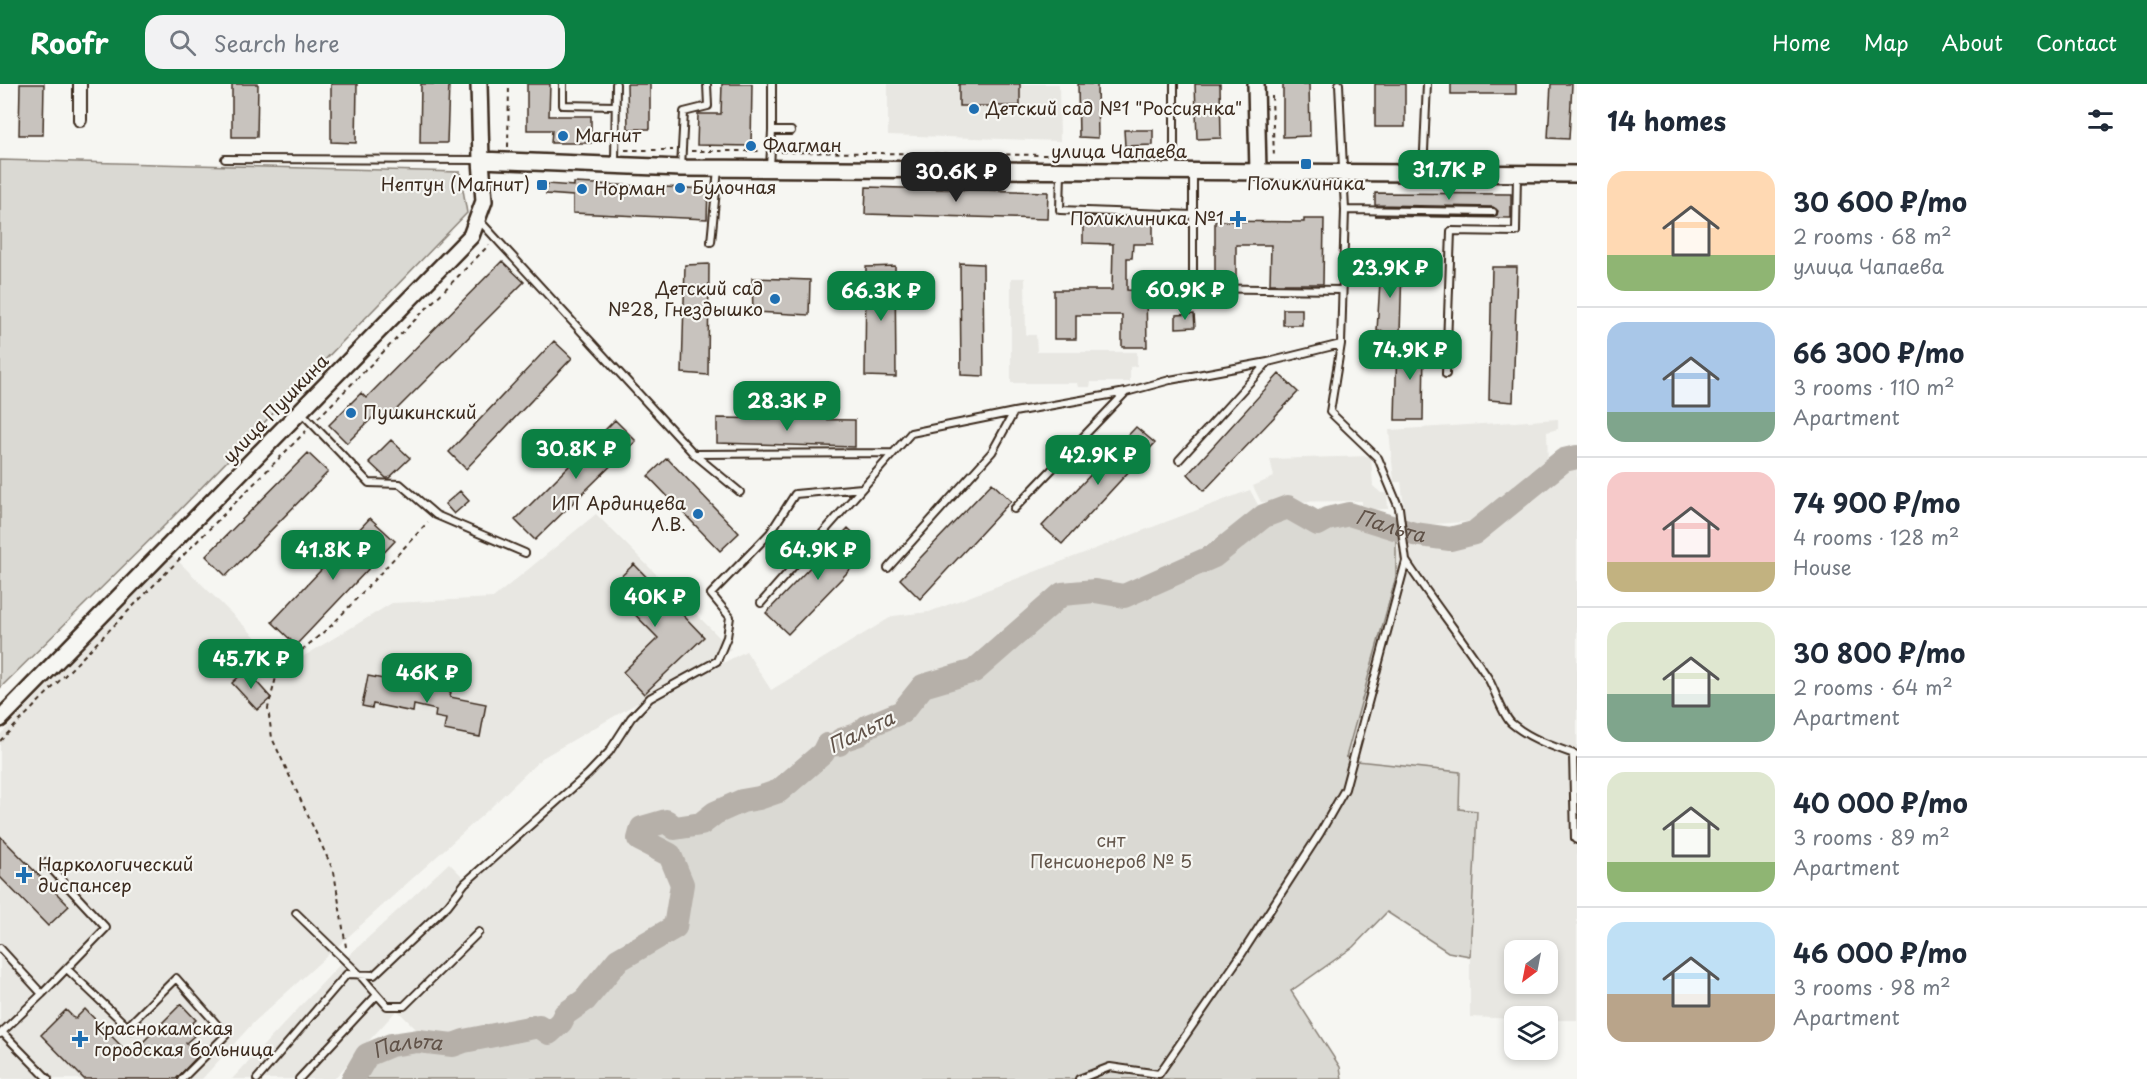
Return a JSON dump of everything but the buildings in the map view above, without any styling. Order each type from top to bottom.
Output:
[{"type":"street","points":[[80,84],[80,120]]},
{"type":"street","name":"улица Пушкина","points":[[0,719],[471,236],[484,201],[479,84]]},
{"type":"street","points":[[1256,84],[1258,172]]},
{"type":"street","name":"улица Чапаева","points":[[481,160],[718,169],[1577,174]]},
{"type":"lane","points":[[563,84],[563,105],[616,106]]},
{"type":"lane","points":[[615,166],[616,84]]},
{"type":"lane","points":[[681,168],[684,112],[708,106],[707,84]]},
{"type":"lane","points":[[770,169],[772,84]]},
{"type":"lane","points":[[1174,84],[1174,172]]},
{"type":"lane","points":[[1079,1079],[1110,1066],[1159,1074],[1241,955],[1320,833],[1345,789],[1406,561],[1399,508],[1378,458],[1330,412],[1341,344],[1345,210],[1339,84]]},
{"type":"lane","points":[[1423,173],[1427,84]]},
{"type":"lane","points":[[772,131],[791,131]]},
{"type":"lane","points":[[225,159],[481,160]]},
{"type":"lane","points":[[711,242],[718,169]]},
{"type":"lane","points":[[1061,171],[1060,210],[1193,215]]},
{"type":"lane","points":[[1193,172],[1192,288],[1342,290]]},
{"type":"lane","points":[[1446,374],[1451,231],[1516,232],[1517,174]]},
{"type":"lane","points":[[1345,210],[1493,212]]},
{"type":"lane","points":[[478,220],[694,454],[740,492]]},
{"type":"lane","points":[[761,603],[911,433],[1126,392],[1170,380],[1268,362],[1341,344]]},
{"type":"lane","points":[[1179,460],[1268,362]]},
{"type":"lane","points":[[1014,509],[1126,392]]},
{"type":"lane","points":[[300,411],[369,483],[400,484],[436,515],[525,553]]},
{"type":"lane","points":[[888,568],[992,452],[1014,412]]},
{"type":"lane","points":[[694,454],[893,453]]},
{"type":"lane","points":[[257,1079],[347,974],[374,975],[448,905],[465,883],[588,774],[609,752],[631,718],[650,698],[717,661],[727,637],[730,617],[711,594],[770,533],[795,494],[862,488]]},
{"type":"lane","points":[[1406,561],[1463,639],[1492,684],[1510,722],[1547,745],[1575,754],[1575,839],[1577,840]]},
{"type":"lane","points":[[46,863],[106,928],[1,1033],[48,1079]]},
{"type":"lane","points":[[296,913],[387,1006],[404,1006],[479,932]]},
{"type":"lane","points":[[0,948],[42,994]]},
{"type":"lane","points":[[67,969],[129,1029],[176,978],[226,1035],[182,1079]]},
{"type":"lane","points":[[299,1079],[376,996]]},
{"type":"path","points":[[507,147],[509,84]]},
{"type":"path","points":[[1272,94],[1275,172]]},
{"type":"path","points":[[615,150],[1055,155]]},
{"type":"path","points":[[0,741],[496,239]]},
{"type":"path","points":[[348,964],[334,872],[272,738],[268,708],[278,670],[332,625],[436,515]]},
{"type":"shaded area","name":"Детский сад №1 \"Россиянка\"","points":[[888,84],[1059,84],[1060,141],[888,135]]},
{"type":"shaded area","points":[[1011,278],[1025,278],[1026,335],[1036,335],[1037,352],[1137,352],[1137,366],[1130,367],[1130,382],[1091,382],[1090,387],[1078,387],[1077,383],[1011,383]]},
{"type":"shaded area","points":[[1558,419],[1558,429],[1547,432],[1548,465],[1478,521],[1406,526],[1401,482],[1394,482],[1389,430]]},
{"type":"shaded area","points":[[1371,456],[1373,486],[1381,493],[1387,493],[1388,509],[1362,510],[1362,501],[1261,502],[1253,486],[1274,477],[1270,459]]},
{"type":"shaded area","points":[[1568,468],[1577,468],[1577,1020],[1558,1020],[1558,1006],[1504,1006],[1504,1019],[1470,1017],[1470,956],[1477,811],[1459,809],[1346,757],[1396,577],[1396,551],[1410,538],[1465,542],[1491,531]]},
{"type":"shaded area","points":[[1250,490],[1264,516],[1214,556],[1124,596],[1095,591],[1062,594],[974,671],[923,686],[902,712],[868,726],[859,734],[842,740],[839,744],[827,745],[823,753],[779,791],[742,801],[715,813],[701,824],[675,828],[639,839],[670,855],[682,884],[675,927],[618,960],[585,1000],[565,1014],[561,1022],[549,1033],[464,1041],[453,1045],[429,1042],[397,1010],[334,1079],[232,1079],[346,958],[449,863],[465,879],[572,786],[606,751],[627,713],[746,651],[771,690],[893,616],[929,612]]},
{"type":"shaded area","points":[[596,514],[731,649],[542,758],[488,810],[254,1022],[202,1079],[0,1079],[0,735],[172,555],[286,667],[392,603],[493,598]]},
{"type":"green space","points":[[0,160],[460,172],[467,213],[168,522],[0,688]]},
{"type":"green space","name":"снт Пенсионеров № 5","points":[[1288,507],[1318,524],[1338,516],[1348,515],[1396,529],[1396,577],[1346,757],[1357,761],[1460,772],[1459,809],[1477,811],[1470,956],[1448,952],[1387,912],[1353,947],[1291,991],[1340,1067],[1342,1079],[353,1079],[367,1055],[391,1045],[418,1041],[453,1045],[539,1026],[549,1033],[561,1022],[565,1014],[585,1000],[618,960],[675,926],[682,884],[670,855],[639,839],[642,828],[666,821],[675,828],[701,824],[715,813],[742,801],[779,791],[823,753],[827,745],[839,744],[841,740],[860,734],[868,726],[902,712],[923,686],[974,671],[1062,594],[1095,591],[1124,596],[1214,556],[1264,516]]},
{"type":"waterway","name":"Пальта","points":[[353,1079],[367,1055],[391,1045],[418,1041],[453,1045],[539,1026],[549,1033],[561,1022],[565,1014],[585,1000],[618,960],[675,927],[682,884],[670,855],[639,839],[642,828],[666,821],[675,828],[701,824],[715,813],[742,801],[779,791],[823,753],[827,745],[839,744],[841,740],[859,734],[868,726],[902,712],[923,686],[974,671],[1062,594],[1095,591],[1124,596],[1214,556],[1264,516],[1288,507],[1318,524],[1327,519],[1349,514],[1414,534],[1450,539],[1474,533],[1564,460],[1577,457]]},
{"type":"place","name":"Детский сад №1 \"Россиянка\"","points":[[974,109]]},
{"type":"place","name":"Магнит","points":[[563,136]]},
{"type":"place","name":"Флагман","points":[[751,146]]},
{"type":"place","name":"Поликлиника","points":[[1306,164]]},
{"type":"place","name":"Нептун (Магнит)","points":[[542,185]]},
{"type":"place","name":"Булочная","points":[[680,188]]},
{"type":"place","name":"Норман","points":[[582,189]]},
{"type":"place","name":"Поликлиника №1","points":[[1238,219]]},
{"type":"place","name":"Детский сад №28, Гнездышко","points":[[775,299]]},
{"type":"place","name":"Пушкинский","points":[[351,413]]},
{"type":"place","name":"ИП Ардинцева Л.В.","points":[[698,514]]},
{"type":"place","name":"Наркологический диспансер","points":[[24,875]]},
{"type":"place","name":"Краснокамская городская больница","points":[[80,1039]]}]
